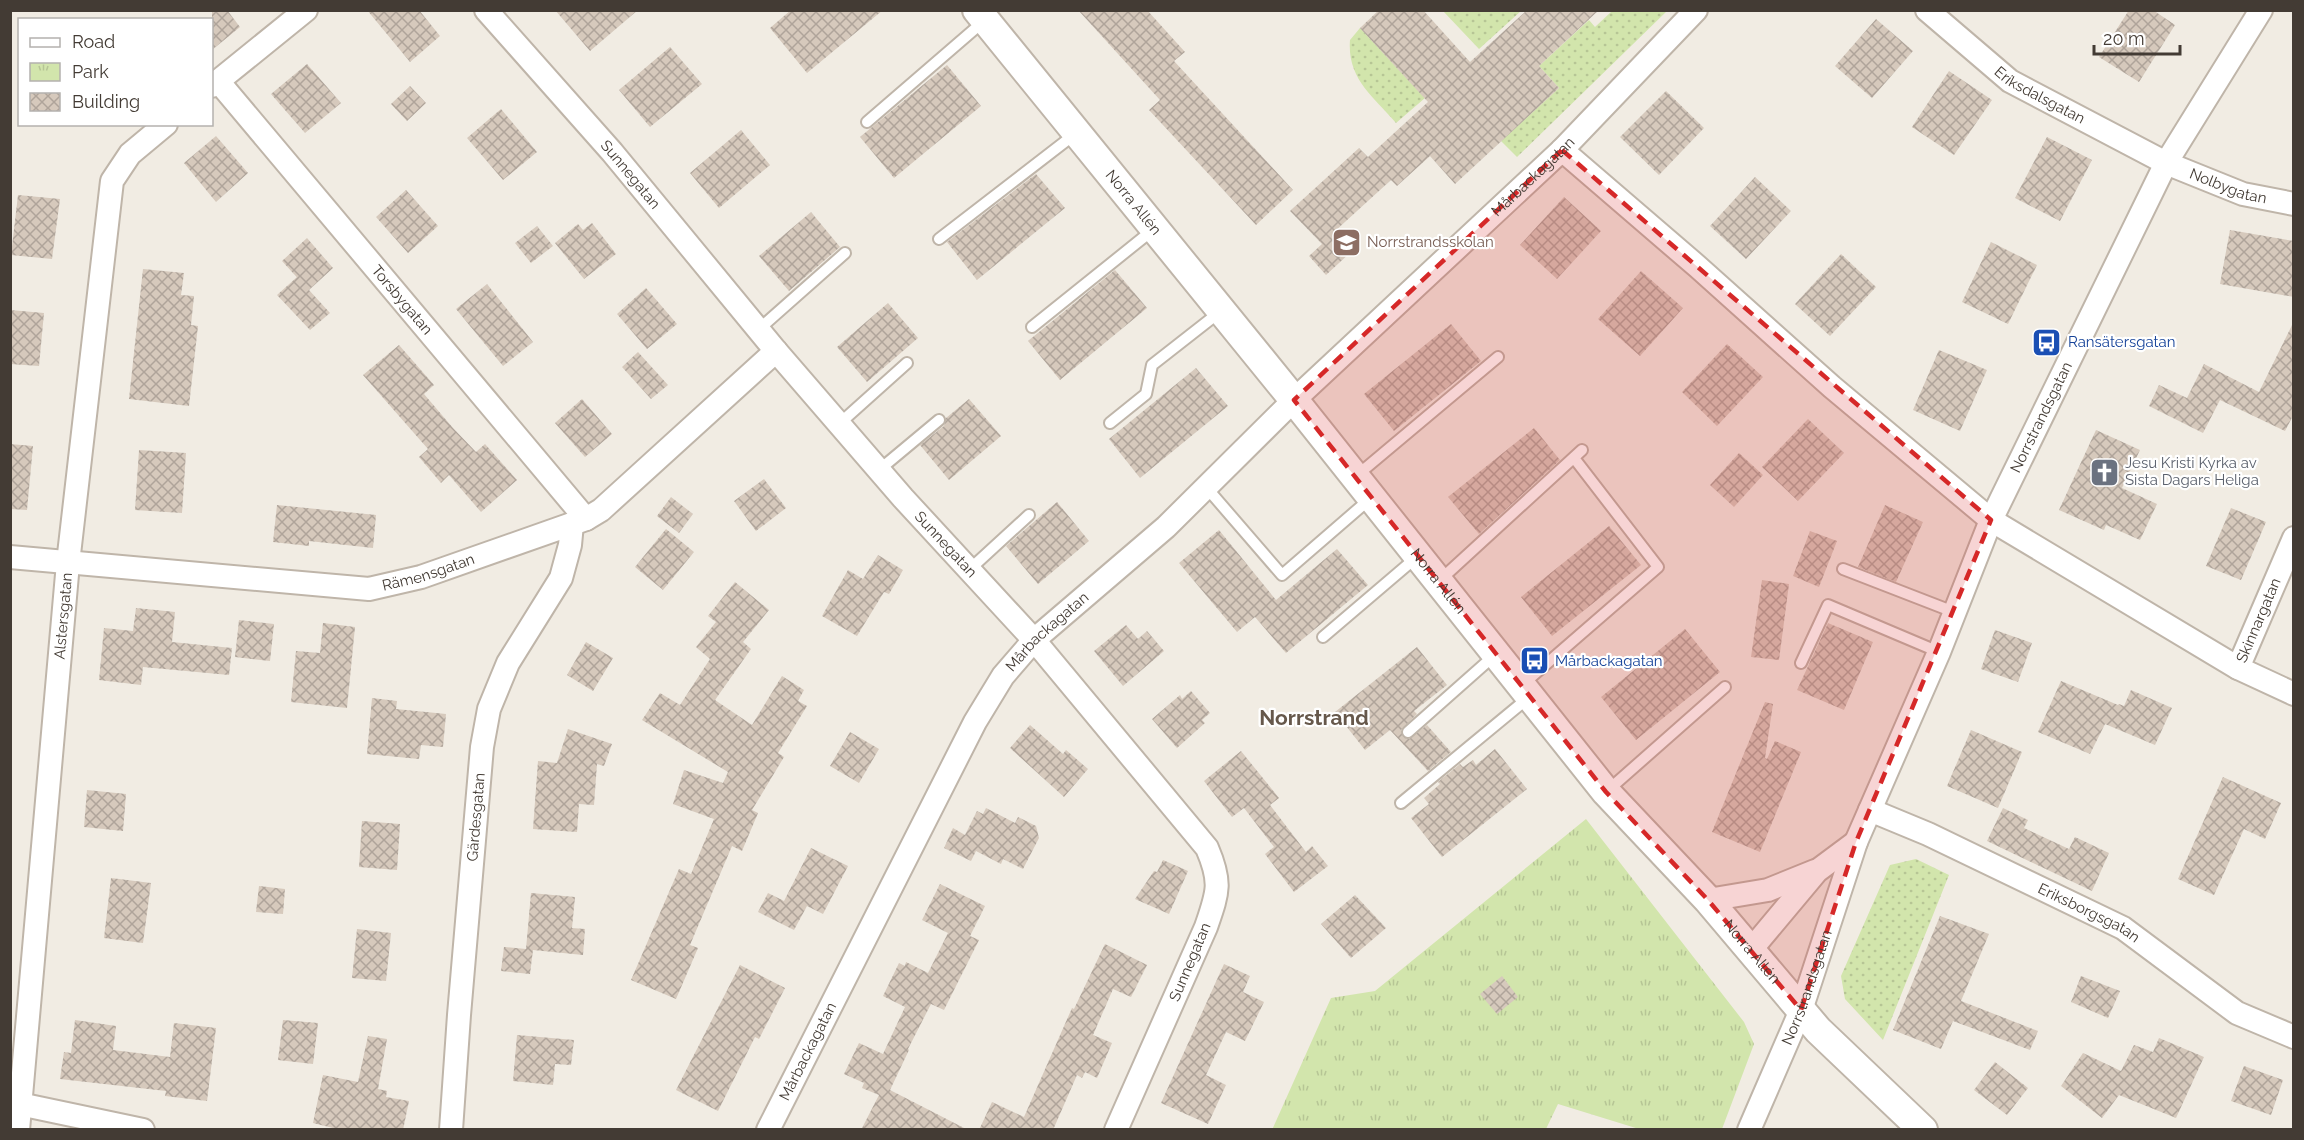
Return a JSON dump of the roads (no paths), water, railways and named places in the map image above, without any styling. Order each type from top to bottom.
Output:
[{"type":"street","points":[[215,83],[306,10]]},
{"type":"street","name":"Sunnegatan","points":[[486,10],[612,152],[776,351],[879,470],[1034,640],[1207,848],[1216,869],[1218,893],[1206,927],[1116,1130]]},
{"type":"street","name":"Mårbackagatan","points":[[768,1130],[975,722],[1003,676],[1034,640],[1166,527],[1294,400],[1562,150],[1696,10]]},
{"type":"street","name":"Eriksdalsgatan","points":[[1927,10],[2010,81],[2166,163]]},
{"type":"street","name":"Norrstrandsgatan","points":[[1749,1130],[1801,1010],[1856,842],[1939,652],[1991,520],[2166,163],[2259,11]]},
{"type":"street","name":"Norra Allén","points":[[981,16],[1294,400],[1606,792],[1708,900],[1818,1030],[1923,1130]]},
{"type":"street","name":"Torsbygatan","points":[[215,83],[579,522]]},
{"type":"street","name":"Alstersgatan","points":[[18,1130],[16,1103],[68,563],[112,182],[130,154],[164,126]]},
{"type":"street","points":[[1562,150],[1832,387],[1991,520],[2238,668],[2294,693]]},
{"type":"street","name":"Nolbygatan","points":[[2166,163],[2243,194],[2294,204]]},
{"type":"street","name":"Rämensgatan","points":[[10,557],[369,589],[421,577],[579,522],[601,510],[776,351]]},
{"type":"street","name":"Gärdesgatan","points":[[451,1130],[473,841],[482,747],[489,709],[508,663],[561,578],[579,522]]},
{"type":"street","name":"Skinnargatan","points":[[2238,668],[2294,538]]},
{"type":"street","name":"Eriksborgsgatan","points":[[1870,810],[1928,834],[2122,928],[2237,1013],[2294,1037]]},
{"type":"street","name":"Norrstrandsgatan","points":[[1750,951],[1817,871],[1856,842]]},
{"type":"street","name":"Norrstrandsgatan","points":[[1708,900],[1768,890],[1817,871]]},
{"type":"street","points":[[16,1103],[143,1130]]},
{"type":"lane","points":[[867,122],[981,16]]},
{"type":"lane","points":[[939,239],[1075,134]]},
{"type":"lane","points":[[1032,327],[1154,229]]},
{"type":"lane","points":[[759,330],[845,253]]},
{"type":"lane","points":[[1110,423],[1146,394],[1152,365],[1221,311]]},
{"type":"lane","points":[[1206,487],[1282,575],[1363,487],[1498,357]]},
{"type":"lane","points":[[839,424],[907,363]]},
{"type":"lane","points":[[879,470],[939,420]]},
{"type":"lane","points":[[1401,803],[1526,691],[1658,567],[1578,454],[1438,581]]},
{"type":"lane","points":[[969,570],[1029,515]]},
{"type":"lane","points":[[1323,637],[1418,556]]},
{"type":"lane","points":[[1843,569],[1954,612]]},
{"type":"lane","points":[[1800,663],[1828,605],[1939,652]]},
{"type":"lane","points":[[1408,732],[1496,653]]},
{"type":"lane","points":[[1606,792],[1725,687]]},
{"type":"place","name":"Norrstrandsskolan","points":[[1346,242]]},
{"type":"place","name":"Ransätersgatan","points":[[2047,342]]},
{"type":"place","name":"Jesu Kristi Kyrka av Sista Dagars Heliga","points":[[2104,472]]},
{"type":"place","name":"Mårbackagatan","points":[[1534,661]]},
{"type":"district","name":"Norrstrand","points":[[1314,717]]}]
